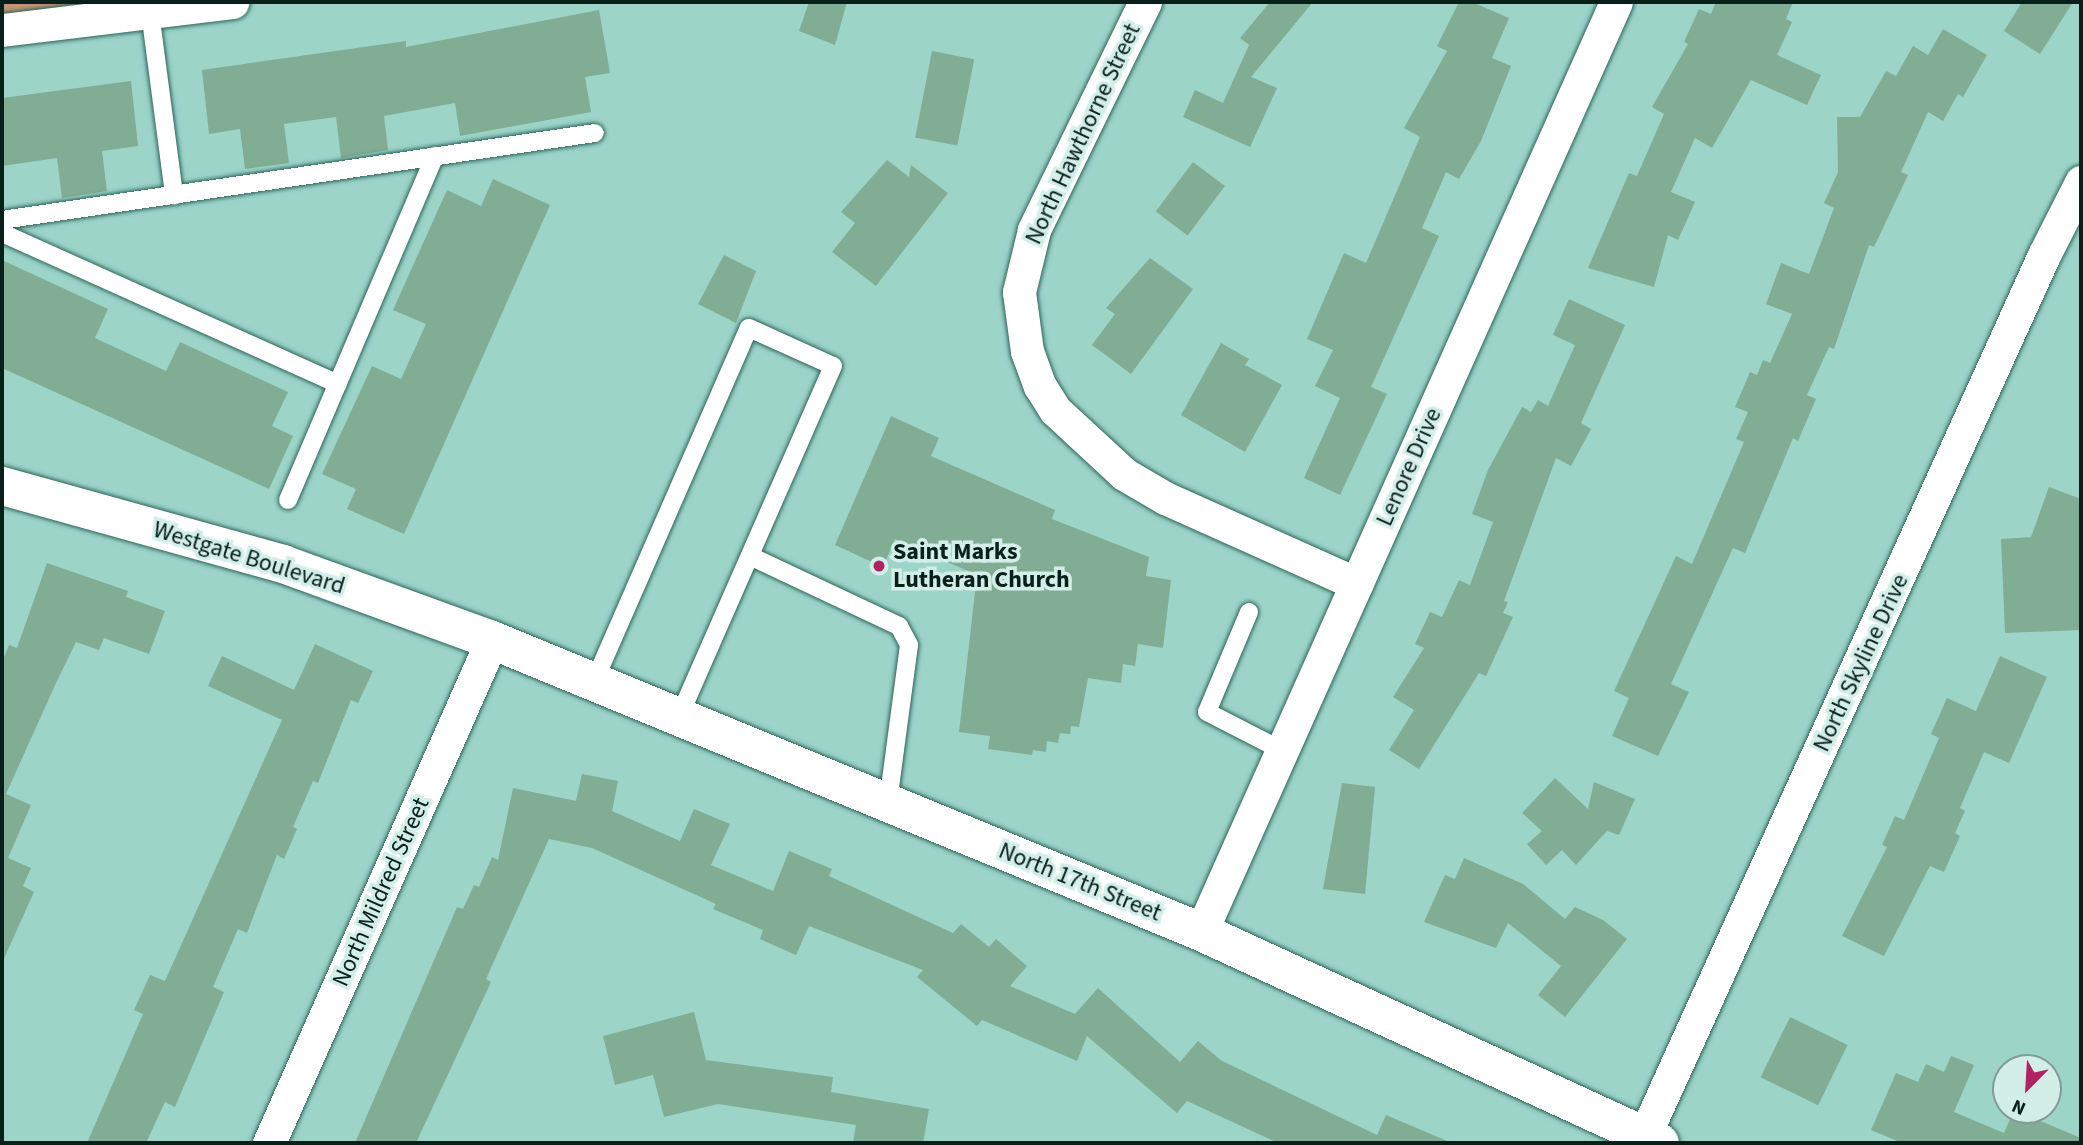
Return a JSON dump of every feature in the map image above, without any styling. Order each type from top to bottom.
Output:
[{"type":"street","points":[[2,30],[225,2]]},
{"type":"street","name":"North Hawthorne Street","points":[[1145,2],[1051,193],[1023,264],[1019,292],[1027,351],[1040,386],[1055,410],[1124,474],[1165,498],[1357,584]]},
{"type":"street","name":"Lenore Drive","points":[[1201,932],[1616,2]]},
{"type":"street","name":"North Skyline Drive","points":[[1648,1141],[2044,255],[2081,182]]},
{"type":"street","name":"Westgate Boulevard","points":[[2,486],[283,564],[492,640]]},
{"type":"street","name":"North 17th Street","points":[[492,640],[1201,932],[1648,1141]]},
{"type":"street","name":"North Mildred Street","points":[[269,1143],[492,640]]},
{"type":"lane","points":[[150,12],[174,195]]},
{"type":"lane","points":[[2,220],[595,133]]},
{"type":"lane","points":[[288,500],[435,156]]},
{"type":"lane","points":[[2,233],[338,384]]},
{"type":"lane","points":[[594,682],[749,328],[834,366],[679,717]]},
{"type":"lane","points":[[750,556],[899,626],[909,645],[888,803]]},
{"type":"lane","points":[[1249,612],[1207,712],[1283,751]]},
{"type":"shaded area","points":[[2,2],[211,2],[2,30]]},
{"type":"building","points":[[809,2],[847,2],[835,45],[799,31]]},
{"type":"building","points":[[1270,2],[1313,2],[1251,77],[1277,88],[1250,147],[1183,117],[1195,90],[1223,103],[1249,45],[1240,38]]},
{"type":"building","points":[[1459,2],[1472,2],[1509,18],[1492,58],[1511,66],[1481,141],[1459,179],[1446,172],[1422,228],[1439,236],[1371,387],[1387,394],[1340,495],[1304,478],[1340,398],[1315,386],[1333,350],[1307,339],[1344,253],[1366,263],[1420,137],[1404,128],[1447,51],[1437,46]]},
{"type":"building","points":[[1716,2],[1793,2],[1786,19],[1792,22],[1777,55],[1821,75],[1807,105],[1751,80],[1712,148],[1695,138],[1671,192],[1695,202],[1678,240],[1668,235],[1654,287],[1588,268],[1629,173],[1637,176],[1664,114],[1652,107],[1688,44],[1684,42],[1699,9],[1711,14]]},
{"type":"building","points":[[2022,2],[2073,2],[2040,54],[2004,31]]},
{"type":"building","points":[[599,10],[610,73],[585,77],[591,112],[460,136],[455,103],[384,116],[388,150],[341,158],[336,117],[284,124],[289,163],[245,169],[240,129],[209,134],[202,70],[406,41],[406,47]]},
{"type":"building","points":[[1943,29],[1987,55],[1963,97],[1958,94],[1943,121],[1928,112],[1901,172],[1908,175],[1874,247],[1869,245],[1834,349],[1829,347],[1807,395],[1816,399],[1798,441],[1793,438],[1745,553],[1733,548],[1671,684],[1689,692],[1658,756],[1612,736],[1629,698],[1614,691],[1676,556],[1692,564],[1744,442],[1736,439],[1748,412],[1735,407],[1750,372],[1757,375],[1763,360],[1770,363],[1792,314],[1766,304],[1781,263],[1809,274],[1834,208],[1824,203],[1838,172],[1837,117],[1860,117],[1886,71],[1896,76],[1913,46],[1928,55]]},
{"type":"building","points":[[932,51],[974,59],[957,146],[915,137]]},
{"type":"building","points":[[131,81],[138,146],[102,151],[107,191],[62,198],[57,158],[2,166],[2,98]]},
{"type":"building","points":[[887,160],[909,177],[911,165],[948,193],[876,286],[832,252],[855,223],[841,212]]},
{"type":"building","points":[[1193,162],[1225,186],[1188,236],[1156,212]]},
{"type":"building","points":[[493,179],[550,205],[404,534],[347,509],[356,489],[322,474],[372,366],[401,379],[426,324],[393,310],[447,190],[481,206]]},
{"type":"building","points":[[724,255],[756,271],[736,323],[698,304]]},
{"type":"building","points":[[1150,258],[1193,289],[1131,374],[1092,345],[1115,314],[1106,308]]},
{"type":"building","points":[[2,260],[108,309],[95,338],[166,371],[180,342],[288,392],[272,426],[293,436],[269,489],[2,368]]},
{"type":"building","points":[[1569,299],[1625,325],[1581,423],[1591,429],[1571,466],[1556,458],[1504,601],[1508,602],[1503,613],[1513,617],[1486,676],[1479,673],[1419,769],[1389,750],[1414,710],[1393,697],[1424,648],[1415,644],[1430,612],[1442,617],[1459,580],[1470,585],[1493,522],[1472,514],[1488,470],[1522,407],[1531,412],[1538,400],[1548,406],[1575,345],[1553,335]]},
{"type":"building","points":[[1221,343],[1249,359],[1245,365],[1282,385],[1245,452],[1181,415]]},
{"type":"building","points":[[891,416],[939,438],[931,456],[1055,510],[1052,519],[1149,557],[1146,576],[1171,580],[1163,648],[1138,644],[1135,666],[1123,664],[1121,683],[1088,678],[1079,727],[1071,726],[1070,734],[1060,733],[1058,743],[1047,741],[1046,752],[1033,750],[1032,755],[988,749],[990,736],[959,732],[977,575],[895,539],[883,567],[835,545]]},
{"type":"building","points":[[2049,487],[2081,499],[2081,630],[2005,633],[2001,539],[2031,537]]},
{"type":"building","points":[[47,563],[128,591],[126,597],[165,611],[149,654],[104,638],[99,650],[76,642],[56,683],[6,794],[31,805],[8,858],[31,868],[23,886],[34,892],[2,963],[2,662],[9,645],[17,648]]},
{"type":"building","points":[[315,644],[373,671],[358,703],[351,700],[318,783],[313,781],[293,827],[297,829],[284,859],[277,855],[247,933],[238,929],[213,987],[224,992],[175,1107],[165,1102],[146,1143],[87,1143],[143,1014],[134,1010],[150,975],[165,981],[282,720],[208,686],[222,656],[294,690]]},
{"type":"building","points":[[2000,656],[2047,677],[2009,763],[1984,752],[1960,808],[1965,811],[1955,833],[1960,836],[1944,872],[1930,866],[1884,956],[1842,936],[1887,847],[1882,845],[1895,816],[1904,820],[1939,738],[1931,734],[1947,698],[1976,711]]},
{"type":"building","points":[[582,774],[618,781],[612,811],[680,841],[694,809],[730,824],[711,865],[773,891],[789,851],[832,869],[829,876],[953,933],[961,924],[989,947],[996,939],[1027,966],[1010,986],[1075,1014],[1098,988],[1180,1062],[1198,1041],[1222,1061],[1377,1135],[1386,1115],[1452,1143],[1278,1143],[1187,1101],[1177,1113],[1087,1036],[1077,1061],[982,1020],[977,1026],[917,977],[923,970],[809,926],[796,955],[760,939],[763,930],[713,909],[716,904],[592,848],[549,839],[486,979],[491,982],[416,1143],[355,1143],[457,907],[463,909],[474,885],[479,887],[492,857],[498,860],[513,788],[576,801]]},
{"type":"building","points":[[1555,778],[1588,809],[1594,782],[1635,799],[1619,835],[1607,831],[1576,865],[1562,850],[1546,865],[1527,844],[1542,831],[1522,813]]},
{"type":"building","points":[[1342,783],[1375,787],[1365,894],[1323,889]]},
{"type":"building","points":[[1464,858],[1523,884],[1565,919],[1575,907],[1603,920],[1627,939],[1565,1017],[1538,995],[1561,966],[1508,923],[1496,948],[1424,922],[1445,875],[1455,879]]},
{"type":"building","points":[[694,1012],[706,1060],[833,1077],[831,1092],[929,1109],[923,1143],[853,1143],[856,1125],[718,1104],[664,1117],[653,1075],[615,1085],[603,1036]]},
{"type":"building","points":[[1790,1017],[1848,1045],[1818,1105],[1761,1077]]},
{"type":"building","points":[[1951,1056],[1974,1065],[1954,1112],[2004,1133],[2008,1124],[2048,1124],[2081,1138],[2081,1143],[1902,1143],[1871,1130],[1896,1073],[1918,1082],[1926,1064],[1944,1072]]},
{"type":"place","name":"Saint Marks Lutheran Church","points":[[879,566]]}]
